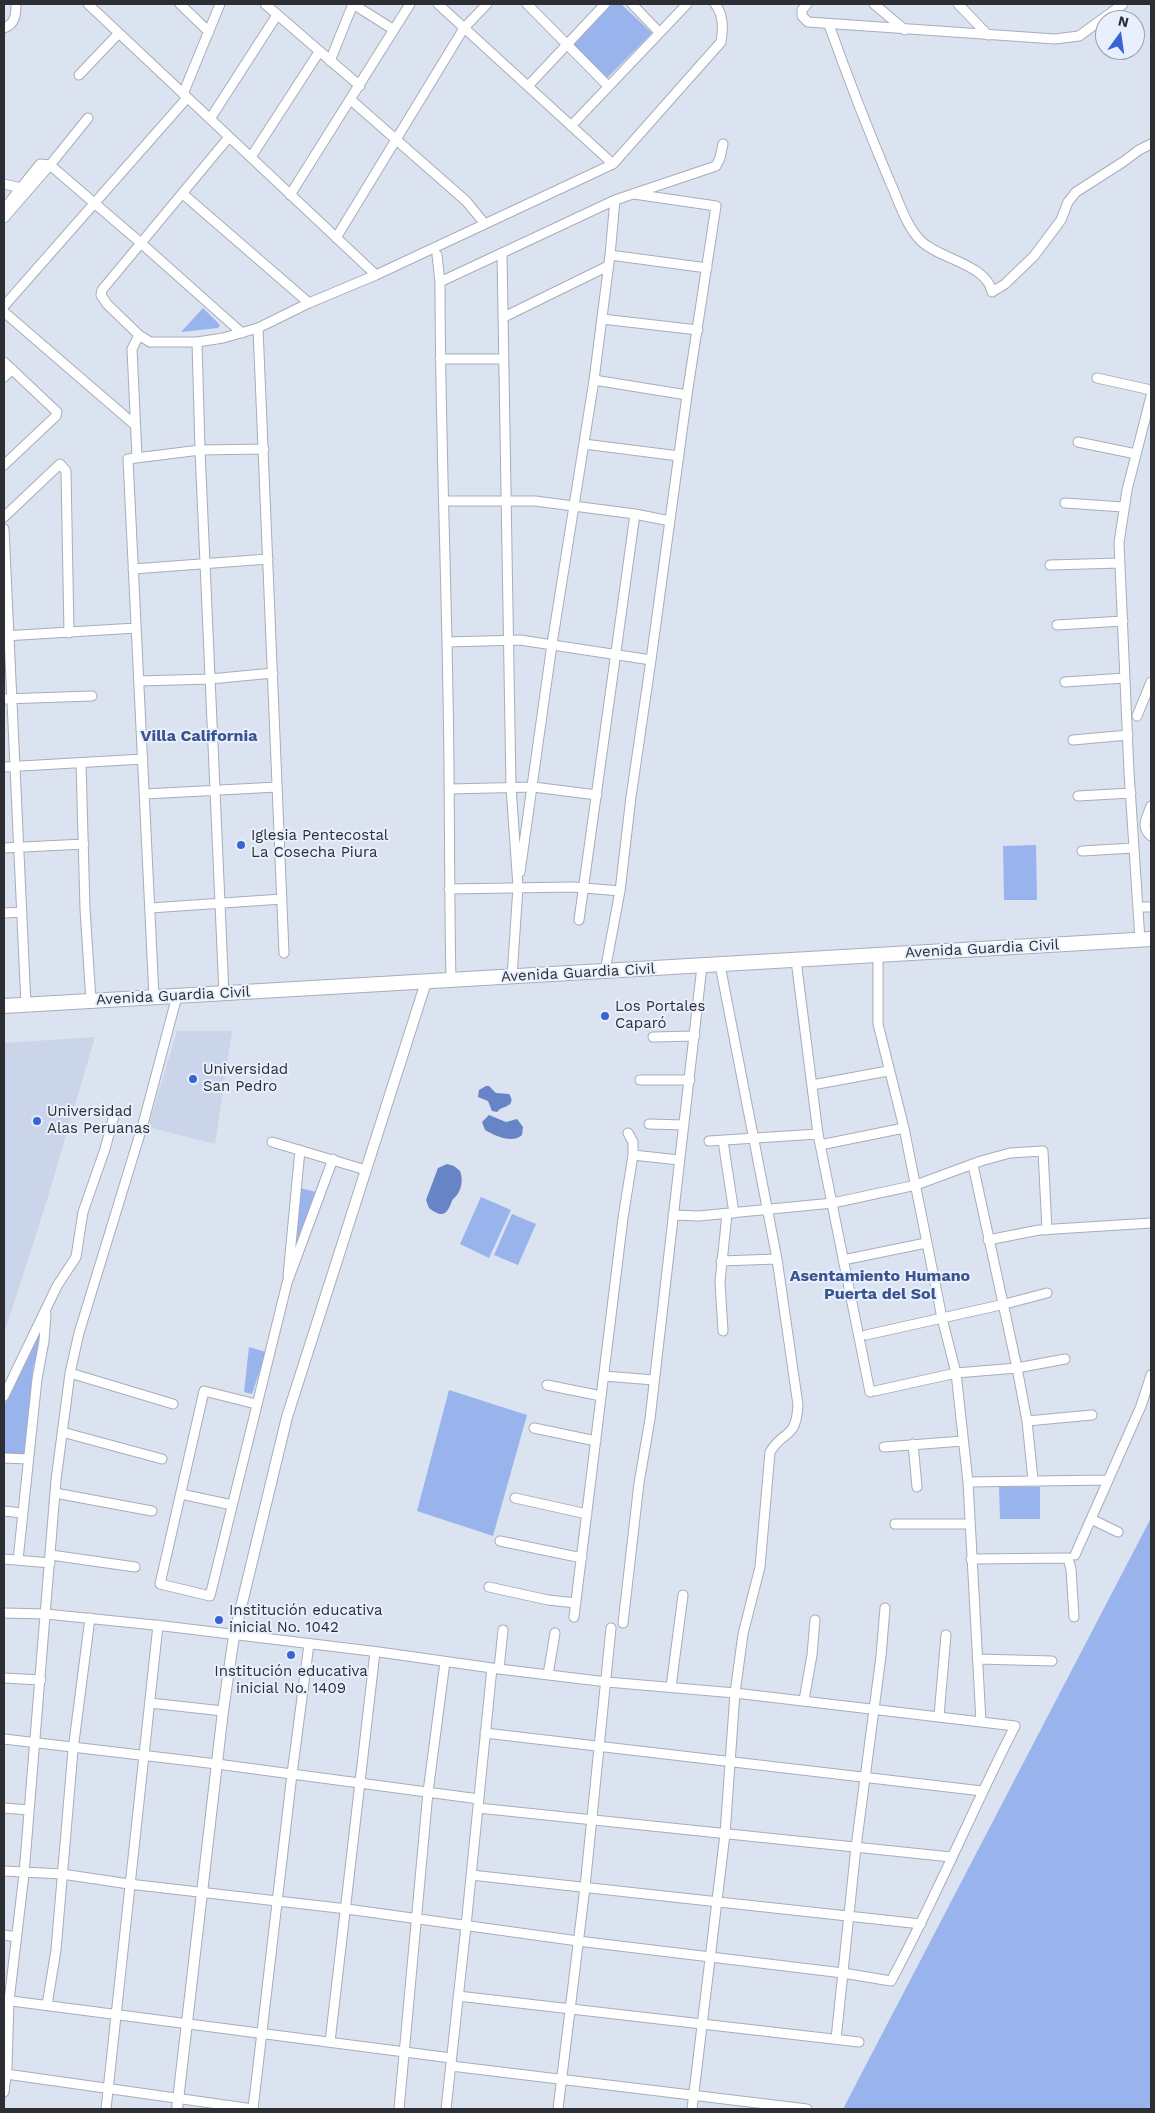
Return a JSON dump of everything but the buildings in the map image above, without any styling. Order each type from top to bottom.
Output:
[{"type":"highway","name":"Avenida Guardia Civil","points":[[4,1006],[1146,940]]},
{"type":"street","points":[[4,28],[10,26],[14,19],[16,4]]},
{"type":"street","points":[[180,4],[209,32]]},
{"type":"street","points":[[4,306],[95,204],[185,96],[220,4]]},
{"type":"street","points":[[265,4],[360,86]]},
{"type":"street","points":[[330,61],[353,4],[394,30]]},
{"type":"street","points":[[290,195],[410,4]]},
{"type":"street","points":[[438,4],[613,164]]},
{"type":"street","points":[[336,238],[464,28],[487,4]]},
{"type":"street","points":[[527,4],[608,86]]},
{"type":"street","points":[[528,86],[605,4]]},
{"type":"street","points":[[632,4],[659,32]]},
{"type":"street","points":[[571,126],[686,4]]},
{"type":"street","points":[[229,137],[142,244],[104,287],[101,295],[107,304],[139,335],[150,342],[197,342],[258,328],[308,303],[376,275],[613,164],[705,63],[721,42],[724,27],[719,9],[715,4]]},
{"type":"street","points":[[807,4],[802,10],[804,19],[808,22],[1055,40],[1079,36],[1123,4]]},
{"type":"street","points":[[875,4],[906,30]]},
{"type":"street","points":[[958,4],[988,35]]},
{"type":"street","points":[[93,5],[119,34],[376,275]]},
{"type":"street","points":[[210,119],[277,15]]},
{"type":"street","points":[[829,25],[866,124],[908,223],[924,244],[977,272],[992,292],[1005,284],[1034,256],[1060,220],[1068,202],[1076,192],[1151,144]]},
{"type":"street","points":[[79,75],[119,34]]},
{"type":"street","points":[[251,157],[319,52]]},
{"type":"street","points":[[351,100],[466,201],[485,224]]},
{"type":"street","points":[[4,218],[88,118]]},
{"type":"street","points":[[440,282],[615,200],[716,166],[724,144]]},
{"type":"street","points":[[4,209],[40,164],[50,165],[242,333]]},
{"type":"street","points":[[4,184],[21,188]]},
{"type":"street","points":[[183,194],[308,303]]},
{"type":"street","points":[[606,971],[620,891],[631,797],[652,660],[687,395],[716,206],[634,194]]},
{"type":"street","points":[[512,977],[518,887],[552,644],[594,380],[615,200]]},
{"type":"street","points":[[502,254],[511,787],[518,887]]},
{"type":"street","points":[[437,255],[440,282],[440,359],[445,502],[451,980]]},
{"type":"street","points":[[610,255],[707,268]]},
{"type":"street","points":[[504,317],[608,266]]},
{"type":"street","points":[[4,312],[135,425]]},
{"type":"street","points":[[602,319],[698,330]]},
{"type":"street","points":[[258,328],[284,953]]},
{"type":"street","points":[[137,457],[132,348],[139,335]]},
{"type":"street","points":[[197,342],[224,994]]},
{"type":"street","points":[[440,359],[503,359]]},
{"type":"street","points":[[4,362],[56,409],[57,414],[4,465]]},
{"type":"street","points":[[4,376],[12,369]]},
{"type":"street","points":[[1097,378],[1151,390]]},
{"type":"street","points":[[594,380],[687,395]]},
{"type":"street","points":[[1146,940],[1139,907],[1134,848],[1119,543],[1123,507],[1151,396]]},
{"type":"street","points":[[1078,442],[1136,454]]},
{"type":"street","points":[[584,444],[679,456]]},
{"type":"street","points":[[154,998],[128,459],[200,450],[264,449]]},
{"type":"street","points":[[4,517],[60,464],[63,466],[66,471],[69,633]]},
{"type":"street","points":[[445,502],[535,501],[635,514],[670,521]]},
{"type":"street","points":[[1065,503],[1123,507]]},
{"type":"street","points":[[579,920],[614,655],[635,514]]},
{"type":"street","points":[[4,529],[8,699],[15,766],[26,1004]]},
{"type":"street","points":[[133,569],[268,559]]},
{"type":"street","points":[[1050,565],[1120,563]]},
{"type":"street","points":[[1057,625],[1123,621]]},
{"type":"street","points":[[6,636],[136,628]]},
{"type":"street","points":[[447,642],[508,640],[552,644],[652,660]]},
{"type":"street","points":[[139,681],[273,673]]},
{"type":"street","points":[[1065,682],[1125,678]]},
{"type":"street","points":[[1138,716],[1151,682]]},
{"type":"street","points":[[8,699],[92,696]]},
{"type":"street","points":[[1073,740],[1128,735]]},
{"type":"street","points":[[4,767],[143,759]]},
{"type":"street","points":[[81,762],[85,909],[91,1001]]},
{"type":"street","points":[[145,794],[277,787]]},
{"type":"street","points":[[450,789],[533,787],[597,795]]},
{"type":"street","points":[[1078,796],[1131,793]]},
{"type":"street","points":[[1151,806],[1144,824],[1151,836]]},
{"type":"street","points":[[4,848],[84,844]]},
{"type":"street","points":[[1082,851],[1134,848]]},
{"type":"street","points":[[449,889],[518,887],[584,888],[620,891]]},
{"type":"street","points":[[150,908],[282,900]]},
{"type":"street","points":[[1139,907],[1151,907]]},
{"type":"street","points":[[4,913],[22,912]]},
{"type":"street","points":[[878,954],[878,1024],[888,1071],[904,1128],[926,1243],[956,1373],[968,1482],[981,1722]]},
{"type":"street","points":[[796,960],[818,1134],[843,1260],[873,1392],[956,1373],[1018,1368],[1065,1359]]},
{"type":"street","points":[[692,2109],[725,1834],[736,1693],[743,1634],[760,1567],[770,1452],[776,1442],[792,1431],[797,1420],[798,1405],[777,1258],[720,965]]},
{"type":"street","points":[[623,1623],[639,1483],[654,1380],[702,966]]},
{"type":"street","points":[[177,2104],[223,1711],[234,1636],[287,1416],[426,982]]},
{"type":"street","points":[[4,2092],[6,2000],[24,1874],[55,1494],[70,1373],[79,1333],[143,1124],[177,996]]},
{"type":"street","points":[[653,1037],[695,1036]]},
{"type":"street","points":[[812,1085],[888,1071]]},
{"type":"street","points":[[640,1080],[690,1080]]},
{"type":"street","points":[[4,1396],[57,1286],[76,1257],[82,1212],[105,1149],[115,1112]]},
{"type":"street","points":[[649,1124],[684,1125]]},
{"type":"street","points":[[820,1145],[904,1128]]},
{"type":"street","points":[[574,1617],[633,1155],[633,1142],[628,1133]]},
{"type":"street","points":[[709,1141],[818,1134]]},
{"type":"street","points":[[723,1141],[731,1213],[721,1261],[720,1282],[723,1331]]},
{"type":"street","points":[[272,1142],[366,1170]]},
{"type":"street","points":[[287,1283],[300,1150]]},
{"type":"street","points":[[673,1215],[699,1216],[833,1203],[916,1185],[1010,1153],[1043,1151],[1047,1230]]},
{"type":"street","points":[[633,1155],[679,1160]]},
{"type":"street","points":[[256,1404],[204,1391],[160,1584],[210,1596],[287,1283],[333,1159]]},
{"type":"street","points":[[973,1165],[988,1240],[1005,1304],[1018,1368],[1027,1421],[1033,1480]]},
{"type":"street","points":[[988,1240],[1047,1230],[1151,1223]]},
{"type":"street","points":[[843,1260],[926,1243]]},
{"type":"street","points":[[721,1261],[777,1258]]},
{"type":"street","points":[[866,1335],[1046,1293]]},
{"type":"street","points":[[18,1560],[37,1379],[44,1341],[46,1309]]},
{"type":"street","points":[[70,1373],[173,1404]]},
{"type":"street","points":[[1075,1555],[1141,1406],[1151,1375]]},
{"type":"street","points":[[604,1376],[654,1380]]},
{"type":"street","points":[[547,1385],[601,1396]]},
{"type":"street","points":[[1027,1421],[1092,1415]]},
{"type":"street","points":[[534,1428],[596,1441]]},
{"type":"street","points":[[62,1432],[162,1460]]},
{"type":"street","points":[[884,1447],[963,1440]]},
{"type":"street","points":[[913,1444],[917,1487]]},
{"type":"street","points":[[4,1458],[28,1459]]},
{"type":"street","points":[[968,1482],[1108,1480]]},
{"type":"street","points":[[55,1494],[152,1511]]},
{"type":"street","points":[[181,1494],[232,1505]]},
{"type":"street","points":[[515,1498],[587,1514]]},
{"type":"street","points":[[4,1511],[22,1513]]},
{"type":"street","points":[[1091,1519],[1118,1532]]},
{"type":"street","points":[[895,1524],[970,1524]]},
{"type":"street","points":[[500,1541],[582,1558]]},
{"type":"street","points":[[971,1559],[1068,1558],[1071,1569],[1074,1617]]},
{"type":"street","points":[[4,1559],[51,1559],[135,1567]]},
{"type":"street","points":[[489,1587],[548,1600],[576,1603]]},
{"type":"street","points":[[671,1687],[683,1595]]},
{"type":"street","points":[[836,2039],[856,1847],[872,1708],[881,1656],[885,1608]]},
{"type":"street","points":[[4,1613],[46,1614],[158,1625],[495,1669],[607,1682],[804,1700],[1015,1726],[951,1856],[921,1924],[891,1981],[843,1973],[578,1941],[347,1909],[129,1884],[62,1874],[24,1874],[4,1871]]},
{"type":"street","points":[[47,2006],[56,1950],[74,1747],[90,1618]]},
{"type":"street","points":[[804,1700],[812,1655],[815,1620]]},
{"type":"street","points":[[106,2109],[110,2089],[129,1884],[145,1756],[158,1625]]},
{"type":"street","points":[[558,2109],[560,2079],[585,1887],[611,1628]]},
{"type":"street","points":[[446,2109],[485,1733],[503,1630]]},
{"type":"street","points":[[548,1675],[554,1633]]},
{"type":"street","points":[[939,1716],[946,1635]]},
{"type":"street","points":[[6,2069],[177,2104],[253,2109],[309,1644]]},
{"type":"street","points":[[330,2042],[347,1909],[375,1652]]},
{"type":"street","points":[[978,1659],[1052,1661]]},
{"type":"street","points":[[400,2109],[428,1792],[445,1662]]},
{"type":"street","points":[[4,1678],[41,1680]]},
{"type":"street","points":[[150,1703],[223,1711]]},
{"type":"street","points":[[485,1733],[982,1791]]},
{"type":"street","points":[[4,1739],[36,1741],[428,1792],[478,1803],[592,1820],[951,1856]]},
{"type":"street","points":[[4,1808],[29,1810]]},
{"type":"street","points":[[471,1875],[921,1924]]},
{"type":"street","points":[[4,1935],[16,1937]]},
{"type":"street","points":[[458,1996],[858,2042]]},
{"type":"street","points":[[6,2000],[187,2022],[404,2052],[451,2062],[560,2079],[807,2109]]},
{"type":"shaded area","points":[[612,4],[621,4],[652,33],[606,79],[571,45]]},
{"type":"shaded area","points":[[203,308],[220,325],[218,328],[181,332]]},
{"type":"shaded area","points":[[1036,845],[1037,900],[1004,900],[1003,846]]},
{"type":"shaded area","name":"Universidad San Pedro","points":[[177,1031],[232,1031],[215,1144],[148,1127]]},
{"type":"shaded area","name":"Universidad Alas Peruanas","points":[[95,1037],[47,1200],[4,1334],[4,1043]]},
{"type":"shaded area","points":[[489,1086],[496,1093],[509,1094],[512,1100],[508,1106],[497,1112],[492,1111],[488,1101],[478,1097],[479,1090]]},
{"type":"shaded area","points":[[489,1115],[506,1122],[517,1119],[523,1127],[522,1135],[518,1138],[509,1139],[499,1137],[485,1130],[482,1122]]},
{"type":"shaded area","points":[[447,1164],[454,1166],[460,1171],[462,1183],[459,1192],[452,1200],[446,1212],[441,1214],[429,1208],[426,1200],[438,1168]]},
{"type":"shaded area","points":[[300,1188],[316,1192],[291,1262]]},
{"type":"shaded area","points":[[481,1197],[511,1210],[489,1258],[460,1244]]},
{"type":"shaded area","points":[[512,1214],[536,1224],[518,1265],[494,1255]]},
{"type":"shaded area","points":[[39,1332],[42,1333],[33,1368],[25,1456],[4,1455],[4,1406]]},
{"type":"shaded area","points":[[249,1347],[266,1352],[252,1394],[244,1392]]},
{"type":"shaded area","points":[[449,1390],[527,1415],[493,1536],[417,1511]]},
{"type":"shaded area","points":[[999,1487],[1040,1487],[1040,1519],[1000,1519]]},
{"type":"shaded area","points":[[1151,1518],[1151,2109],[843,2109]]},
{"type":"place","name":"Iglesia Pentecostal La Cosecha Piura","points":[[241,845]]},
{"type":"place","name":"Los Portales Caparó","points":[[605,1016]]},
{"type":"place","name":"Universidad San Pedro","points":[[193,1079]]},
{"type":"place","name":"Universidad Alas Peruanas","points":[[37,1121]]},
{"type":"place","name":"Institución educativa inicial No. 1042","points":[[219,1620]]},
{"type":"place","name":"Institución educativa inicial No. 1409","points":[[291,1655]]},
{"type":"district","name":"Villa California","points":[[199,736]]},
{"type":"district","name":"Asentamiento Humano Puerta del Sol","points":[[880,1285]]}]
